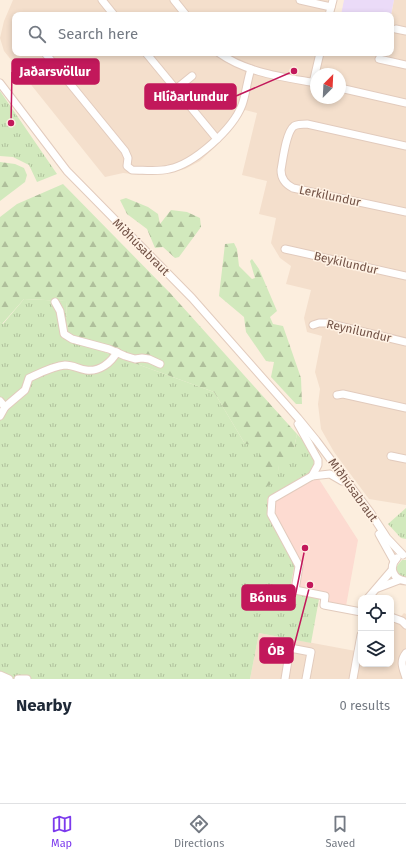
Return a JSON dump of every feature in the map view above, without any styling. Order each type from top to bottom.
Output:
[{"type":"street","points":[[102,0],[112,12]]},
{"type":"street","points":[[174,0],[184,12]]},
{"type":"street","points":[[300,0],[332,4]]},
{"type":"street","points":[[396,28],[406,31]]},
{"type":"street","points":[[47,56],[126,151],[128,158],[127,164],[132,170],[168,170],[194,158],[217,139],[235,119],[242,105],[251,69]]},
{"type":"street","points":[[148,56],[217,139]]},
{"type":"street","points":[[223,56],[236,64],[251,69],[310,82]]},
{"type":"street","points":[[317,68],[319,56]]},
{"type":"street","points":[[379,59],[406,65]]},
{"type":"street","points":[[176,89],[192,76]]},
{"type":"street","name":"Miðhúsabraut","points":[[0,83],[67,171],[192,298],[316,440],[370,512],[387,538],[404,555]]},
{"type":"street","points":[[346,89],[406,103]]},
{"type":"street","name":"Lerkilundur","points":[[406,146],[307,124],[300,124],[293,127],[288,136],[281,170],[283,179],[293,188],[406,212]]},
{"type":"street","name":"Beykilundur","points":[[285,249],[406,276]]},
{"type":"street","points":[[55,302],[60,311],[64,334],[72,339],[109,349],[135,359],[149,359],[160,364]]},
{"type":"street","name":"Reynilundur","points":[[313,325],[327,323],[406,342]]},
{"type":"street","points":[[0,416],[2,404],[25,390],[29,378],[57,366],[67,365],[86,370],[95,369],[113,360],[117,352]]},
{"type":"street","points":[[337,395],[342,394],[406,408]]},
{"type":"street","name":"Miðhúsabraut","points":[[286,406],[342,481],[382,539],[394,561]]},
{"type":"street","points":[[298,424],[318,460],[318,465],[312,476]]},
{"type":"street","points":[[391,456],[406,459]]},
{"type":"street","points":[[342,481],[330,474],[312,476],[272,499],[271,514],[299,566],[295,590],[325,596],[324,604],[358,611]]},
{"type":"street","points":[[371,595],[392,570],[396,558],[404,555]]},
{"type":"street","points":[[392,570],[395,576],[403,580]]},
{"type":"street","points":[[378,588],[403,580]]},
{"type":"street","points":[[394,618],[402,621],[406,625]]},
{"type":"street","points":[[285,679],[290,648],[311,652],[306,679]]},
{"type":"street","points":[[353,679],[358,652]]},
{"type":"street","points":[[406,653],[401,664],[406,678]]},
{"type":"street","points":[[0,675],[9,679]]},
{"type":"street","points":[[18,679],[27,679]]},
{"type":"shaded area","points":[[13,0],[328,0],[325,12],[12,12],[12,56],[394,56],[394,12],[392,12],[394,0],[406,0],[406,505],[369,499],[334,452],[321,429],[318,404],[320,389],[315,372],[322,336],[307,332],[304,318],[311,290],[286,284],[291,266],[280,258],[271,243],[276,218],[259,214],[267,181],[242,175],[257,113],[245,110],[217,145],[200,161],[185,169],[164,174],[143,175],[123,173],[105,177],[4,51],[0,38],[4,21]]},
{"type":"shaded area","points":[[344,0],[394,0],[392,12],[342,12]]},
{"type":"shaded area","points":[[315,473],[358,540],[346,606],[289,593],[295,563],[268,517],[267,498]]},
{"type":"shaded area","points":[[404,613],[406,614],[406,679],[250,679],[259,633],[358,651],[358,667],[394,667],[394,624]]},
{"type":"green space","points":[[0,91],[57,174],[37,182],[29,165],[13,157],[0,156]]},
{"type":"green space","points":[[0,162],[15,164],[24,168],[27,175],[25,182],[0,201]]},
{"type":"green space","points":[[63,184],[171,294],[297,434],[294,448],[285,457],[280,458],[278,472],[270,485],[260,489],[259,444],[245,444],[214,392],[68,339],[66,301],[24,299],[2,324],[0,322],[0,217],[17,204]]},
{"type":"green space","points":[[126,198],[148,207],[158,214],[160,224],[171,210],[187,212],[200,218],[201,227],[179,257],[175,258],[163,247],[155,248],[147,229],[127,214],[120,200]]},
{"type":"green space","points":[[234,243],[237,249],[239,266],[252,279],[255,278],[250,261],[252,259],[259,269],[277,311],[270,317],[273,324],[283,326],[301,378],[302,404],[296,404],[271,377],[274,362],[266,361],[246,332],[244,317],[219,296],[225,244]]},
{"type":"green space","points":[[24,299],[66,301],[68,339],[214,392],[245,444],[259,444],[278,472],[279,457],[294,448],[297,434],[306,444],[314,458],[314,467],[307,477],[267,499],[268,517],[295,563],[289,593],[319,599],[311,643],[259,633],[250,679],[0,679],[0,322],[3,324]]},
{"type":"green space","points":[[406,508],[406,539],[401,538],[388,524]]},
{"type":"green space","points":[[402,560],[406,560],[406,577],[397,573],[397,566]]},
{"type":"place","name":"Hlíðarlundur","points":[[294,71]]},
{"type":"place","name":"Jaðarsvöllur","points":[[11,123]]},
{"type":"place","name":"Bónus","points":[[305,548]]},
{"type":"place","name":"ÓB","points":[[310,585]]}]
